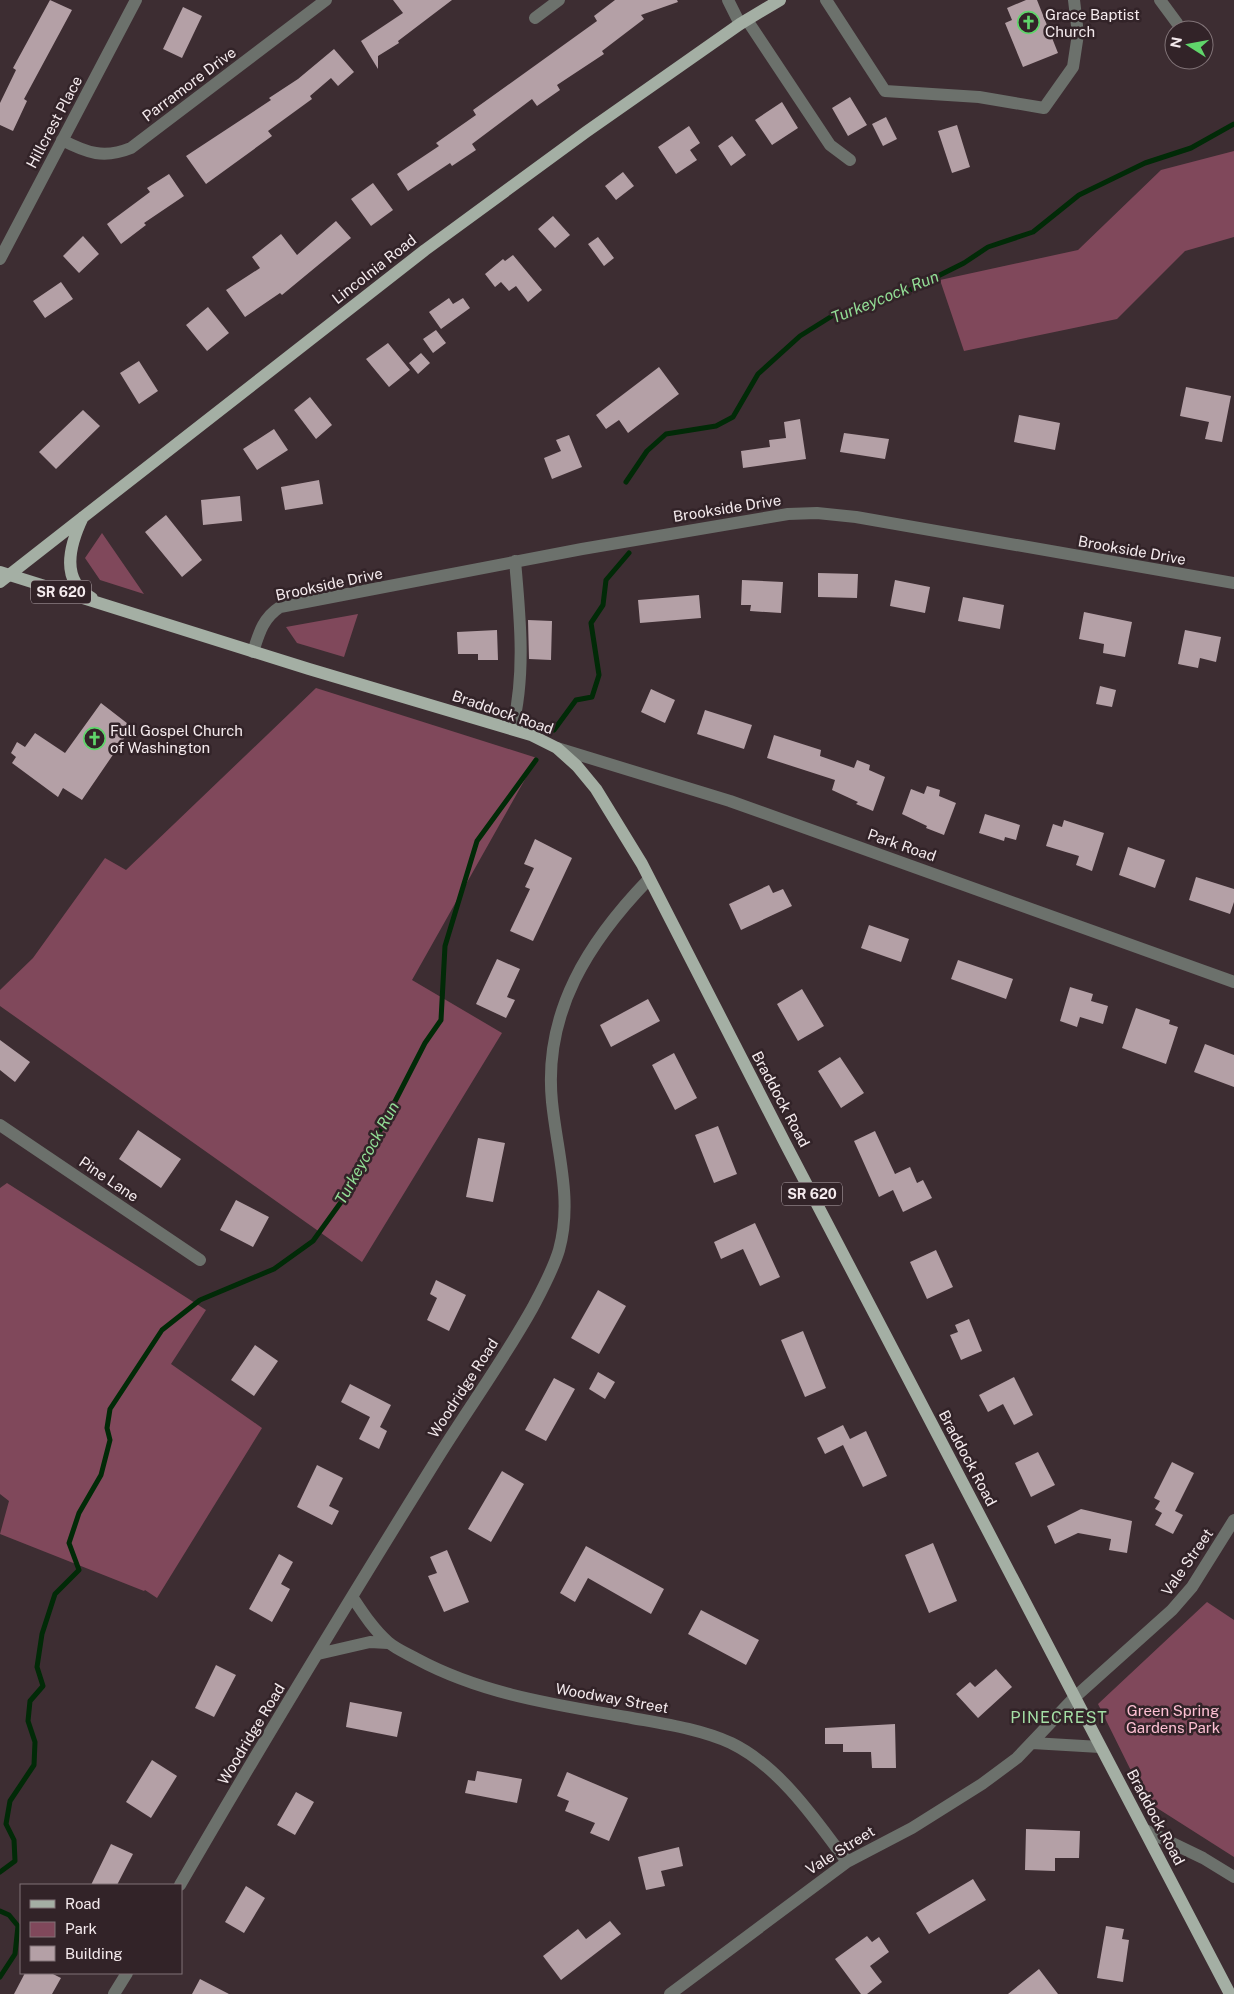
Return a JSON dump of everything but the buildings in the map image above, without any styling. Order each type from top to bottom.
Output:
[{"type":"main road","name":"Lincolnia Road","points":[[2,576],[84,515],[425,250],[586,132],[744,22],[780,0]]},
{"type":"main road","points":[[84,515],[69,554],[72,578],[85,594],[114,609]]},
{"type":"main road","name":"Braddock Road","points":[[2,576],[531,735],[556,748],[577,766],[596,789],[649,879],[1230,1994]]},
{"type":"street","name":"Hillcrest Place","points":[[0,259],[136,0]]},
{"type":"street","name":"Parramore Drive","points":[[62,140],[85,152],[101,156],[118,154],[131,148],[326,0]]},
{"type":"street","points":[[535,18],[559,0]]},
{"type":"street","points":[[728,0],[830,145],[850,160]]},
{"type":"street","points":[[826,0],[885,91],[979,97],[1044,108],[1073,67],[1078,34],[1074,0]]},
{"type":"street","points":[[1160,0],[1175,20]]},
{"type":"street","name":"Brookside Drive","points":[[253,652],[263,623],[271,613],[280,608],[515,561],[788,514],[817,512],[856,517],[1234,583]]},
{"type":"street","points":[[512,729],[516,714],[519,676],[518,597],[515,561]]},
{"type":"street","name":"Park Road","points":[[556,748],[730,801],[1234,982]]},
{"type":"street","name":"Woodridge Road","points":[[181,1884],[239,1782],[436,1460],[515,1340],[549,1277],[559,1251],[566,1206],[563,1171],[552,1103],[550,1072],[557,1020],[566,996],[594,946],[624,905],[649,879]]},
{"type":"street","name":"Pine Lane","points":[[0,1125],[200,1260]]},
{"type":"street","name":"Vale Street","points":[[670,1994],[847,1862],[912,1828],[982,1784],[1016,1758],[1075,1697],[1172,1610],[1196,1580],[1234,1520]]},
{"type":"street","name":"Woodway Street","points":[[352,1598],[388,1643],[462,1680],[500,1693],[672,1725],[704,1733],[731,1744],[753,1756],[791,1792],[809,1812],[847,1862]]},
{"type":"street","points":[[318,1654],[370,1642],[388,1643]]},
{"type":"street","points":[[1032,1743],[1100,1746]]},
{"type":"street","points":[[1145,1830],[1203,1858],[1234,1877]]},
{"type":"street","points":[[114,1994],[126,1974]]},
{"type":"green space","points":[[1234,151],[1234,237],[1185,251],[1117,319],[964,351],[940,280],[1078,250],[1161,170]]},
{"type":"green space","points":[[102,533],[144,594],[100,580],[85,558]]},
{"type":"green space","points":[[358,614],[344,657],[297,643],[286,627]]},
{"type":"green space","points":[[316,688],[537,758],[412,980],[502,1033],[362,1262],[0,1006],[0,990],[33,958],[105,858],[126,870]]},
{"type":"green space","points":[[7,1183],[206,1310],[171,1364],[262,1428],[157,1598],[145,1590],[0,1534],[9,1501],[0,1494],[0,1188]]},
{"type":"green space","name":"Green Spring Gardens Park","points":[[1207,1602],[1234,1620],[1234,1857],[1146,1801],[1098,1704]]},
{"type":"waterway","name":"Turkeycock Run","points":[[626,482],[647,451],[666,434],[716,426],[733,417],[758,374],[800,336],[832,316],[908,291],[964,263],[988,247],[1033,232],[1079,195],[1145,163],[1191,148],[1234,124]]},
{"type":"waterway","name":"Turkeycock Run","points":[[554,730],[576,700],[592,697],[599,675],[591,623],[603,605],[606,580],[629,553]]},
{"type":"waterway","name":"Turkeycock Run","points":[[0,1872],[15,1861],[14,1840],[6,1824],[10,1801],[34,1765],[35,1742],[28,1721],[30,1701],[43,1686],[37,1667],[42,1634],[55,1594],[79,1570],[69,1543],[79,1513],[101,1475],[110,1440],[107,1428],[110,1409],[162,1330],[200,1300],[274,1269],[313,1241],[349,1191],[425,1043],[441,1020],[445,946],[477,841],[536,760]]},
{"type":"waterway","name":"Turkeycock Run","points":[[0,1911],[9,1915],[18,1926],[15,1954],[0,1977]]},
{"type":"place","name":"Grace Baptist Church","points":[[1029,23]]},
{"type":"place","name":"Full Gospel Church of Washington","points":[[94,739]]},
{"type":"district","name":"PINECREST","points":[[1059,1717]]}]
